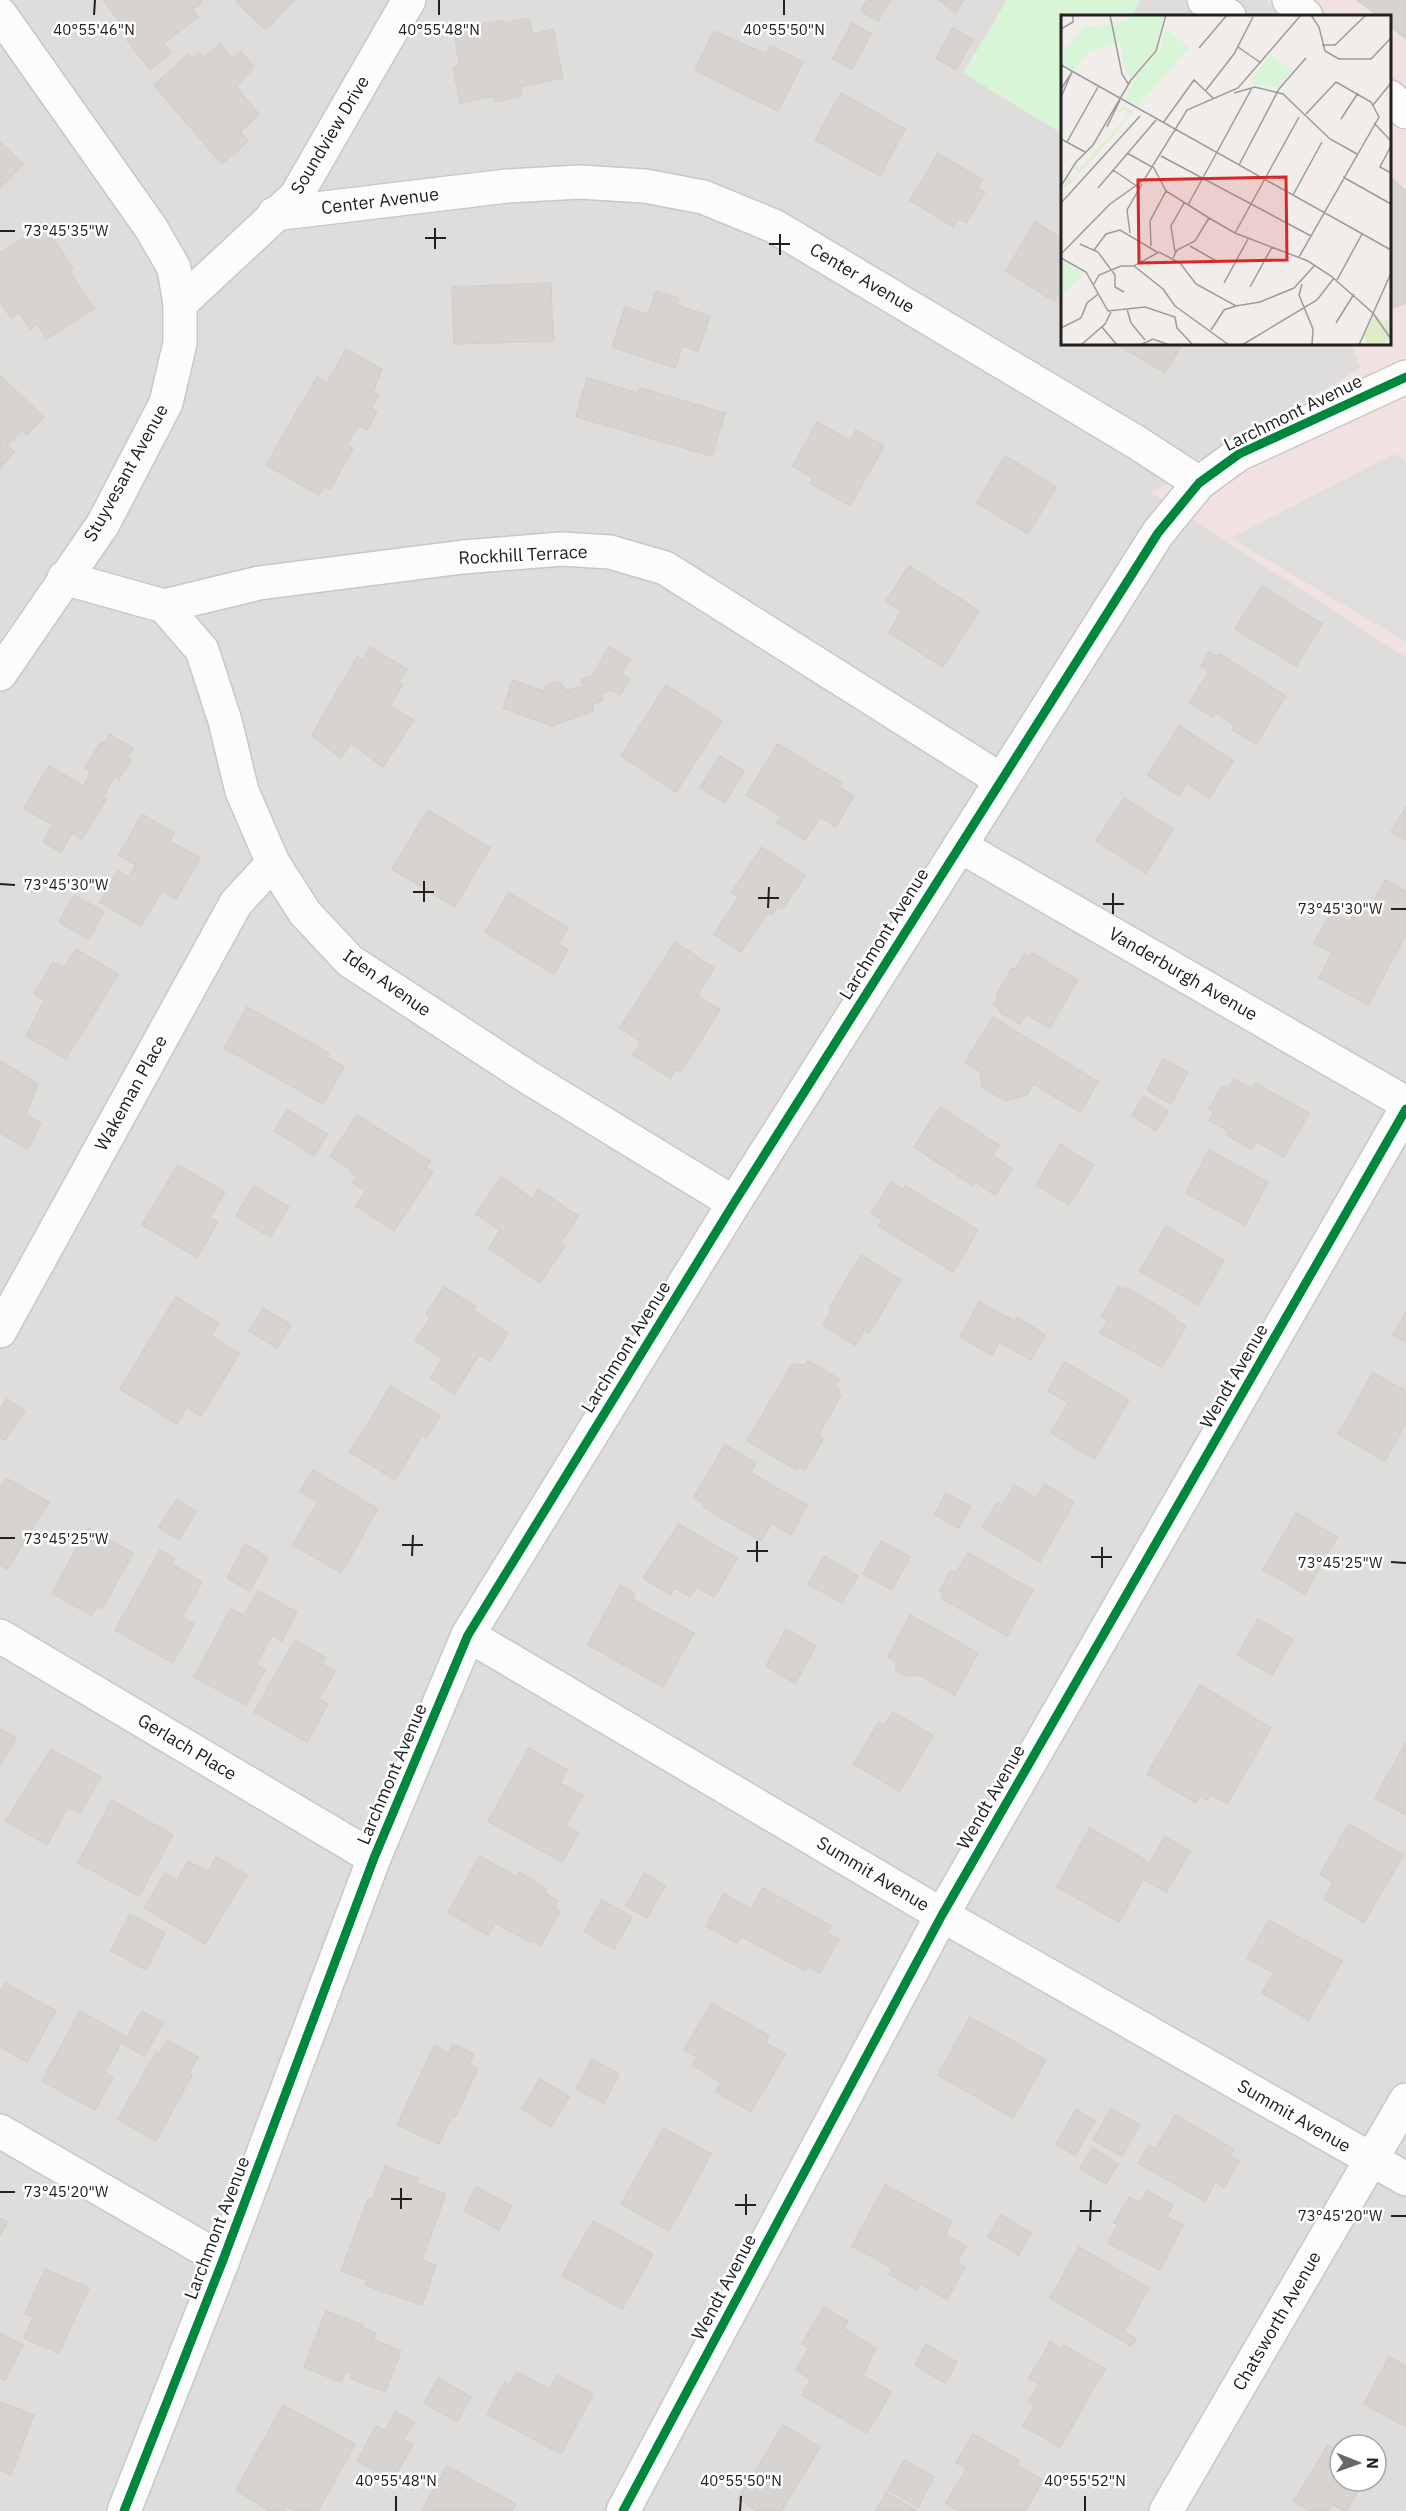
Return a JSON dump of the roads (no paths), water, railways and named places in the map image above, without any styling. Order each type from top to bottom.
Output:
[{"type":"street","name":"Soundview Drive","points":[[180,304],[274,214],[296,196],[409,0]]},
{"type":"street","points":[[1204,0],[1227,15]]},
{"type":"street","points":[[1290,0],[1305,15]]},
{"type":"street","name":"Stuyvesant Avenue","points":[[0,14],[151,228],[174,268],[180,304],[180,343],[166,404],[103,524],[0,674]]},
{"type":"street","name":"Center Avenue","points":[[274,214],[507,186],[579,182],[645,186],[703,197],[774,226],[1136,442],[1199,483]]},
{"type":"street","name":"Larchmont Avenue","points":[[124,2511],[223,2260],[374,1858],[468,1635],[734,1203],[1158,533],[1199,483],[1239,454],[1406,377]]},
{"type":"street","name":"Rockhill Terrace","points":[[164,606],[259,583],[452,558],[562,549],[610,552],[665,568],[1001,780]]},
{"type":"street","points":[[64,578],[164,606]]},
{"type":"street","name":"Iden Avenue","points":[[164,606],[202,650],[225,721],[242,791],[273,863],[305,913],[350,961],[526,1076],[734,1203]]},
{"type":"street","name":"Vanderburgh Avenue","points":[[960,846],[1406,1103]]},
{"type":"street","name":"Wakeman Place","points":[[0,1331],[236,903],[273,863]]},
{"type":"street","name":"Wendt Avenue","points":[[623,2511],[942,1915],[1406,1109]]},
{"type":"street","name":"Summit Avenue","points":[[468,1635],[942,1915],[1406,2179]]},
{"type":"street","name":"Gerlach Place","points":[[0,1636],[374,1858]]},
{"type":"street","name":"Chatsworth Avenue","points":[[1166,2511],[1406,2100]]},
{"type":"street","points":[[0,2131],[223,2260]]}]
